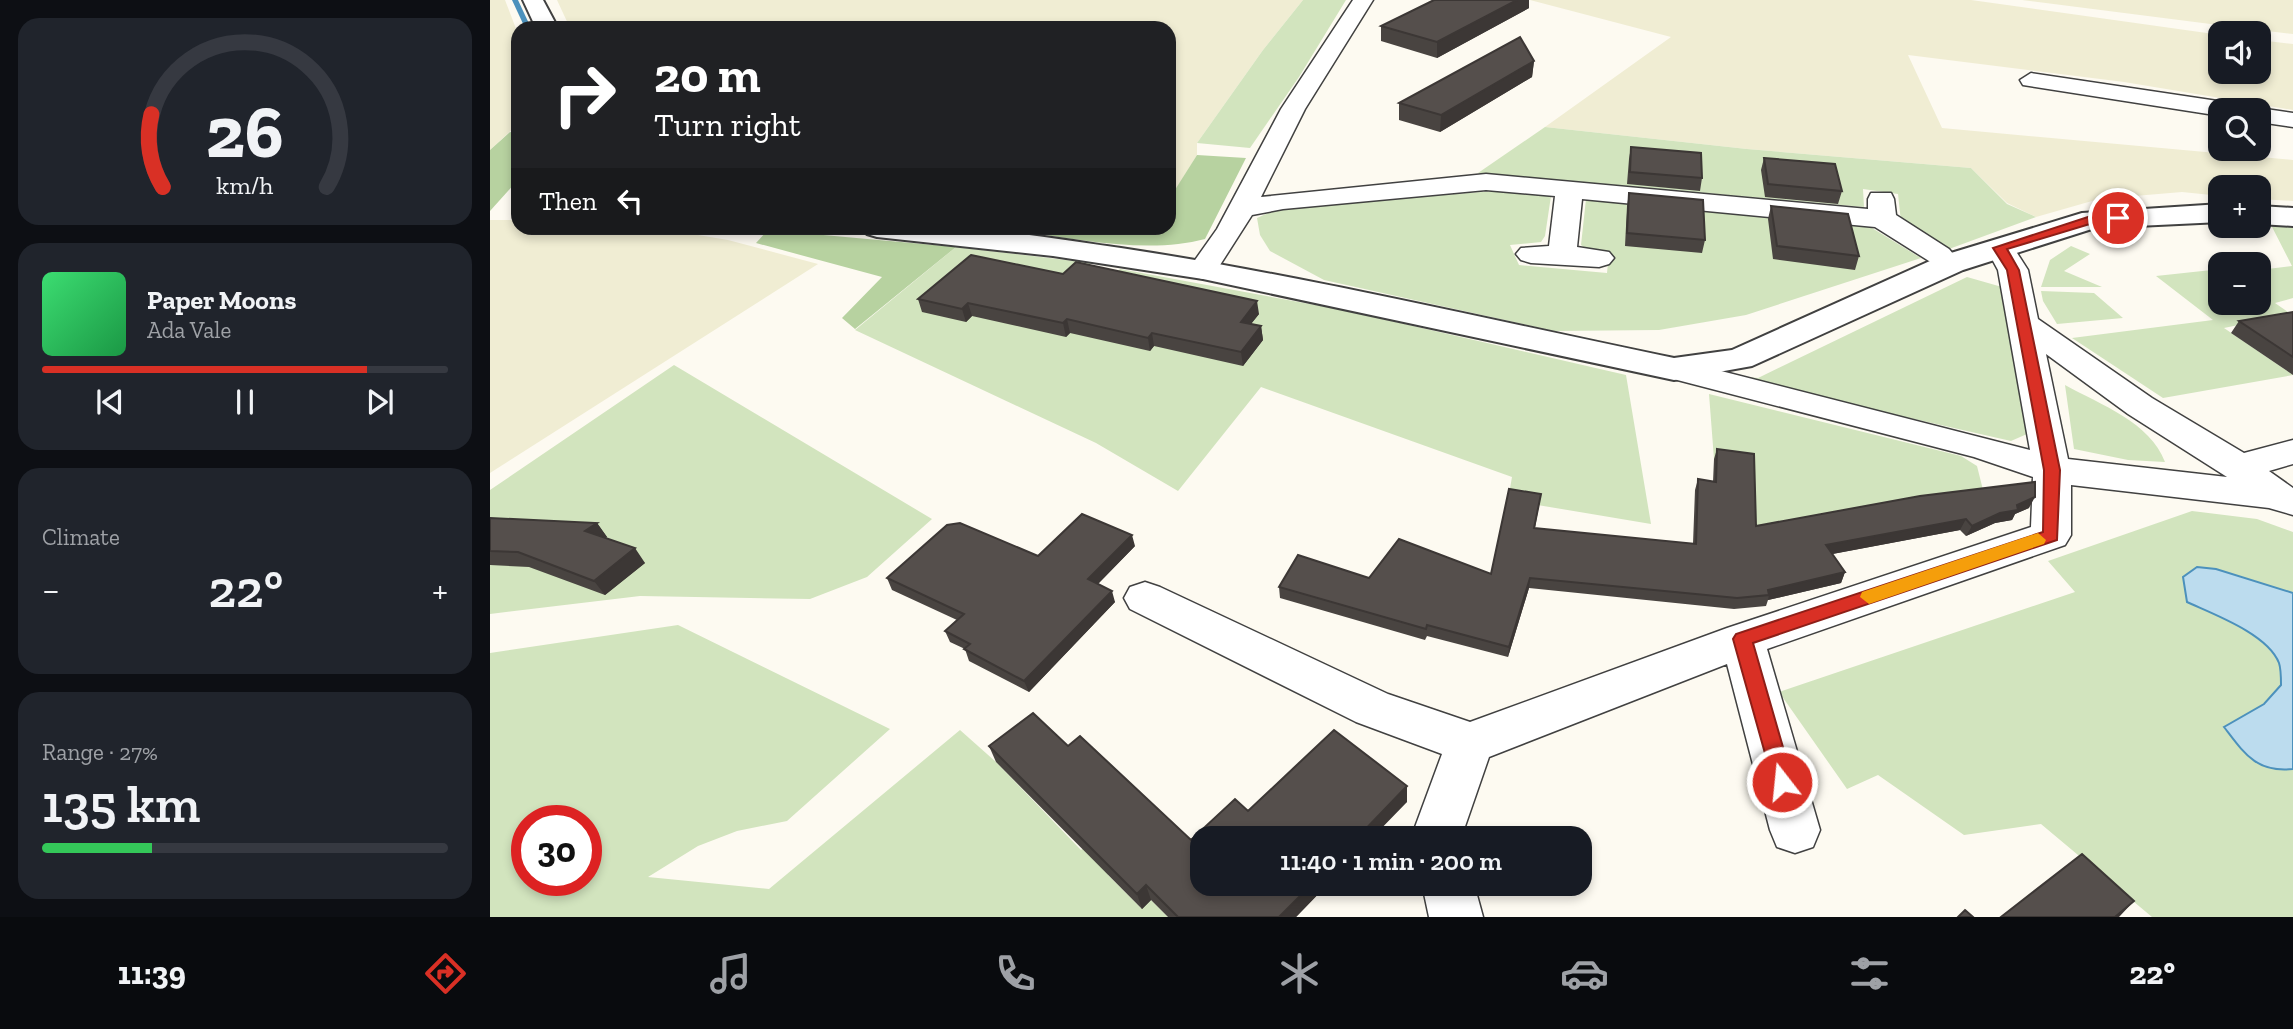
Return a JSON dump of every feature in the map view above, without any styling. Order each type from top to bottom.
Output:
[{"type":"street","points":[[533,0],[544,21]]},
{"type":"street","points":[[1203,270],[1242,209],[1293,109],[1363,0]]},
{"type":"street","points":[[2031,80],[2208,107]]},
{"type":"street","points":[[2271,117],[2293,120]]},
{"type":"street","points":[[1242,209],[1283,201],[1486,182],[1569,190],[1882,209],[1939,255]]},
{"type":"street","points":[[1562,255],[1569,190]]},
{"type":"street","points":[[1674,369],[1740,359],[1952,263],[2092,219],[2208,214]]},
{"type":"street","points":[[2271,216],[2293,217]]},
{"type":"street","points":[[942,235],[1053,247],[1203,270],[1674,369],[1984,447],[2052,470],[2284,499]]},
{"type":"street","points":[[1145,598],[1372,708],[1470,743],[1742,639],[2051,535],[2052,470],[2013,270],[2000,248]]},
{"type":"street","points":[[1531,254],[1599,258]]},
{"type":"street","points":[[2022,323],[2140,407],[2239,467],[2284,499]]},
{"type":"street","points":[[2239,467],[2293,452]]},
{"type":"street","points":[[1742,639],[1795,830]]},
{"type":"street","points":[[1440,826],[1470,743]]},
{"type":"street","points":[[1451,896],[1456,917]]},
{"type":"shaded area","points":[[490,0],[505,0],[513,21],[511,130],[490,150]]},
{"type":"shaded area","points":[[557,0],[1303,0],[1263,50],[1197,143],[1197,155],[1176,189],[1176,21],[567,21]]},
{"type":"shaded area","points":[[1530,0],[1971,0],[2208,33],[2208,84],[2271,84],[2271,41],[2293,44],[2293,110],[2271,106],[2271,98],[2221,98],[2124,82],[1908,55],[1942,128],[2208,152],[2208,161],[2271,161],[2271,158],[2293,160],[2293,201],[2271,200],[2271,175],[2208,175],[2208,195],[2182,192],[2099,199],[2036,217],[2007,203],[1971,168],[1747,149],[1545,127],[1671,37]]},
{"type":"shaded area","points":[[2022,0],[2293,0],[2293,34],[2271,31],[2271,21],[2208,21],[2208,24]]},
{"type":"shaded area","points":[[490,220],[511,220],[511,235],[698,235],[728,240],[818,264],[490,473]]},
{"type":"green space","points":[[1303,0],[1346,0],[1299,77],[1250,148],[1197,143],[1263,50]]},
{"type":"green space","points":[[1545,127],[1747,149],[1971,168],[2007,204],[2036,217],[1949,249],[1901,222],[1898,194],[1863,189],[1864,207],[1478,173]]},
{"type":"green space","points":[[511,132],[511,188],[490,211],[490,150]]},
{"type":"green space","points":[[1197,155],[1246,158],[1205,239],[1181,244],[1128,245],[1045,235],[1176,235],[1176,188]]},
{"type":"green space","points":[[1496,191],[1551,196],[1545,236],[1541,242],[1510,245],[1519,265],[1607,273],[1609,253],[1589,251],[1581,245],[1586,199],[1858,224],[1872,228],[1921,258],[1746,315],[1659,330],[1554,331],[1324,280],[1270,251],[1260,235],[1257,218],[1281,207]]},
{"type":"green space","points":[[2271,221],[2293,224],[2293,298],[2275,303],[2291,314],[2224,328],[2293,375],[2163,398],[2072,338],[2213,320],[2156,276],[2208,270],[2208,315],[2271,315],[2271,269],[2292,266]]},
{"type":"green space","points":[[763,235],[823,235],[956,247],[855,329],[842,318],[882,277],[756,243]]},
{"type":"green space","points":[[2071,246],[2090,254],[2064,271],[2102,287],[2041,287],[2050,260]]},
{"type":"green space","points":[[956,247],[1091,263],[1075,279],[1104,285],[1120,269],[1348,311],[1626,375],[1651,524],[1508,500],[1512,477],[1261,387],[1178,491],[1096,443],[855,330]]},
{"type":"green space","points":[[1967,277],[2002,287],[2027,434],[2011,441],[1717,374],[1758,378]]},
{"type":"green space","points":[[2041,291],[2094,293],[2123,318],[2057,324],[2043,301]]},
{"type":"green space","points":[[674,365],[932,519],[867,577],[810,599],[640,596],[490,614],[490,490]]},
{"type":"green space","points":[[2065,385],[2136,425],[2158,448],[2165,462],[2128,460],[2074,449]]},
{"type":"green space","points":[[1709,394],[1961,456],[1977,466],[1985,498],[1713,548],[1751,464],[1714,459]]},
{"type":"green space","points":[[2192,511],[2257,519],[2293,532],[2293,917],[2152,917],[2041,824],[1964,835],[1878,775],[1847,789],[1779,692],[2075,592],[2048,561]]},
{"type":"green space","points":[[678,625],[890,729],[787,821],[737,831],[698,846],[648,877],[769,889],[960,730],[996,762],[1081,850],[1104,832],[1108,875],[1141,908],[1151,900],[1168,917],[490,917],[490,653]]},
{"type":"water","points":[[2197,567],[2216,569],[2293,593],[2293,769],[2269,768],[2260,764],[2245,753],[2224,727],[2264,704],[2281,685],[2280,668],[2273,653],[2252,634],[2187,602],[2183,577]]},
{"type":"building","points":[[1434,0],[1517,0],[1437,42],[1381,26]]},
{"type":"building","points":[[1520,37],[1534,61],[1441,115],[1399,103]]},
{"type":"building","points":[[1631,147],[1701,153],[1702,178],[1630,172]]},
{"type":"building","points":[[1764,158],[1835,164],[1842,191],[1768,184]]},
{"type":"building","points":[[1629,193],[1703,200],[1705,240],[1627,233]]},
{"type":"building","points":[[1771,206],[1848,214],[1859,256],[1777,246]]},
{"type":"building","points":[[971,255],[1063,274],[1076,262],[1257,301],[1241,322],[1261,326],[1241,352],[1152,333],[1148,338],[1067,319],[1063,323],[968,303],[962,309],[918,299]]},
{"type":"building","points":[[2293,312],[2293,357],[2239,321]]},
{"type":"building","points":[[1717,449],[1754,454],[1756,526],[1920,496],[2035,482],[2035,497],[2017,505],[2018,510],[2000,513],[1972,526],[1966,519],[1826,545],[1845,572],[1768,590],[1769,595],[1737,598],[1530,578],[1509,647],[1427,625],[1426,629],[1279,587],[1298,555],[1369,578],[1399,539],[1491,574],[1509,489],[1541,494],[1534,528],[1696,544],[1698,479],[1716,482]]},
{"type":"building","points":[[1082,514],[1132,535],[1088,579],[1112,591],[1024,681],[964,649],[970,644],[945,631],[964,614],[887,578],[947,525],[960,523],[1038,556]]},
{"type":"building","points":[[490,518],[597,523],[585,531],[635,548],[594,581],[518,552],[490,551]]},
{"type":"building","points":[[1033,713],[1068,746],[1080,736],[1190,839],[1190,896],[1300,896],[1279,917],[1178,917],[1146,885],[1137,894],[989,746]]},
{"type":"building","points":[[1334,730],[1407,786],[1369,826],[1206,826],[1235,799],[1248,811]]},
{"type":"building","points":[[2082,854],[2134,901],[2115,917],[2001,917]]},
{"type":"building","points":[[1965,910],[1973,917],[1958,917]]},
{"type":"waterway","points":[[515,0],[525,21]]},
{"type":"slow traffic","points":[[1869,597],[2038,540]]},
{"type":"route","points":[[1782,782],[1742,639],[2051,535],[2052,470],[2013,270],[2000,248],[2092,219],[2118,218]]}]
